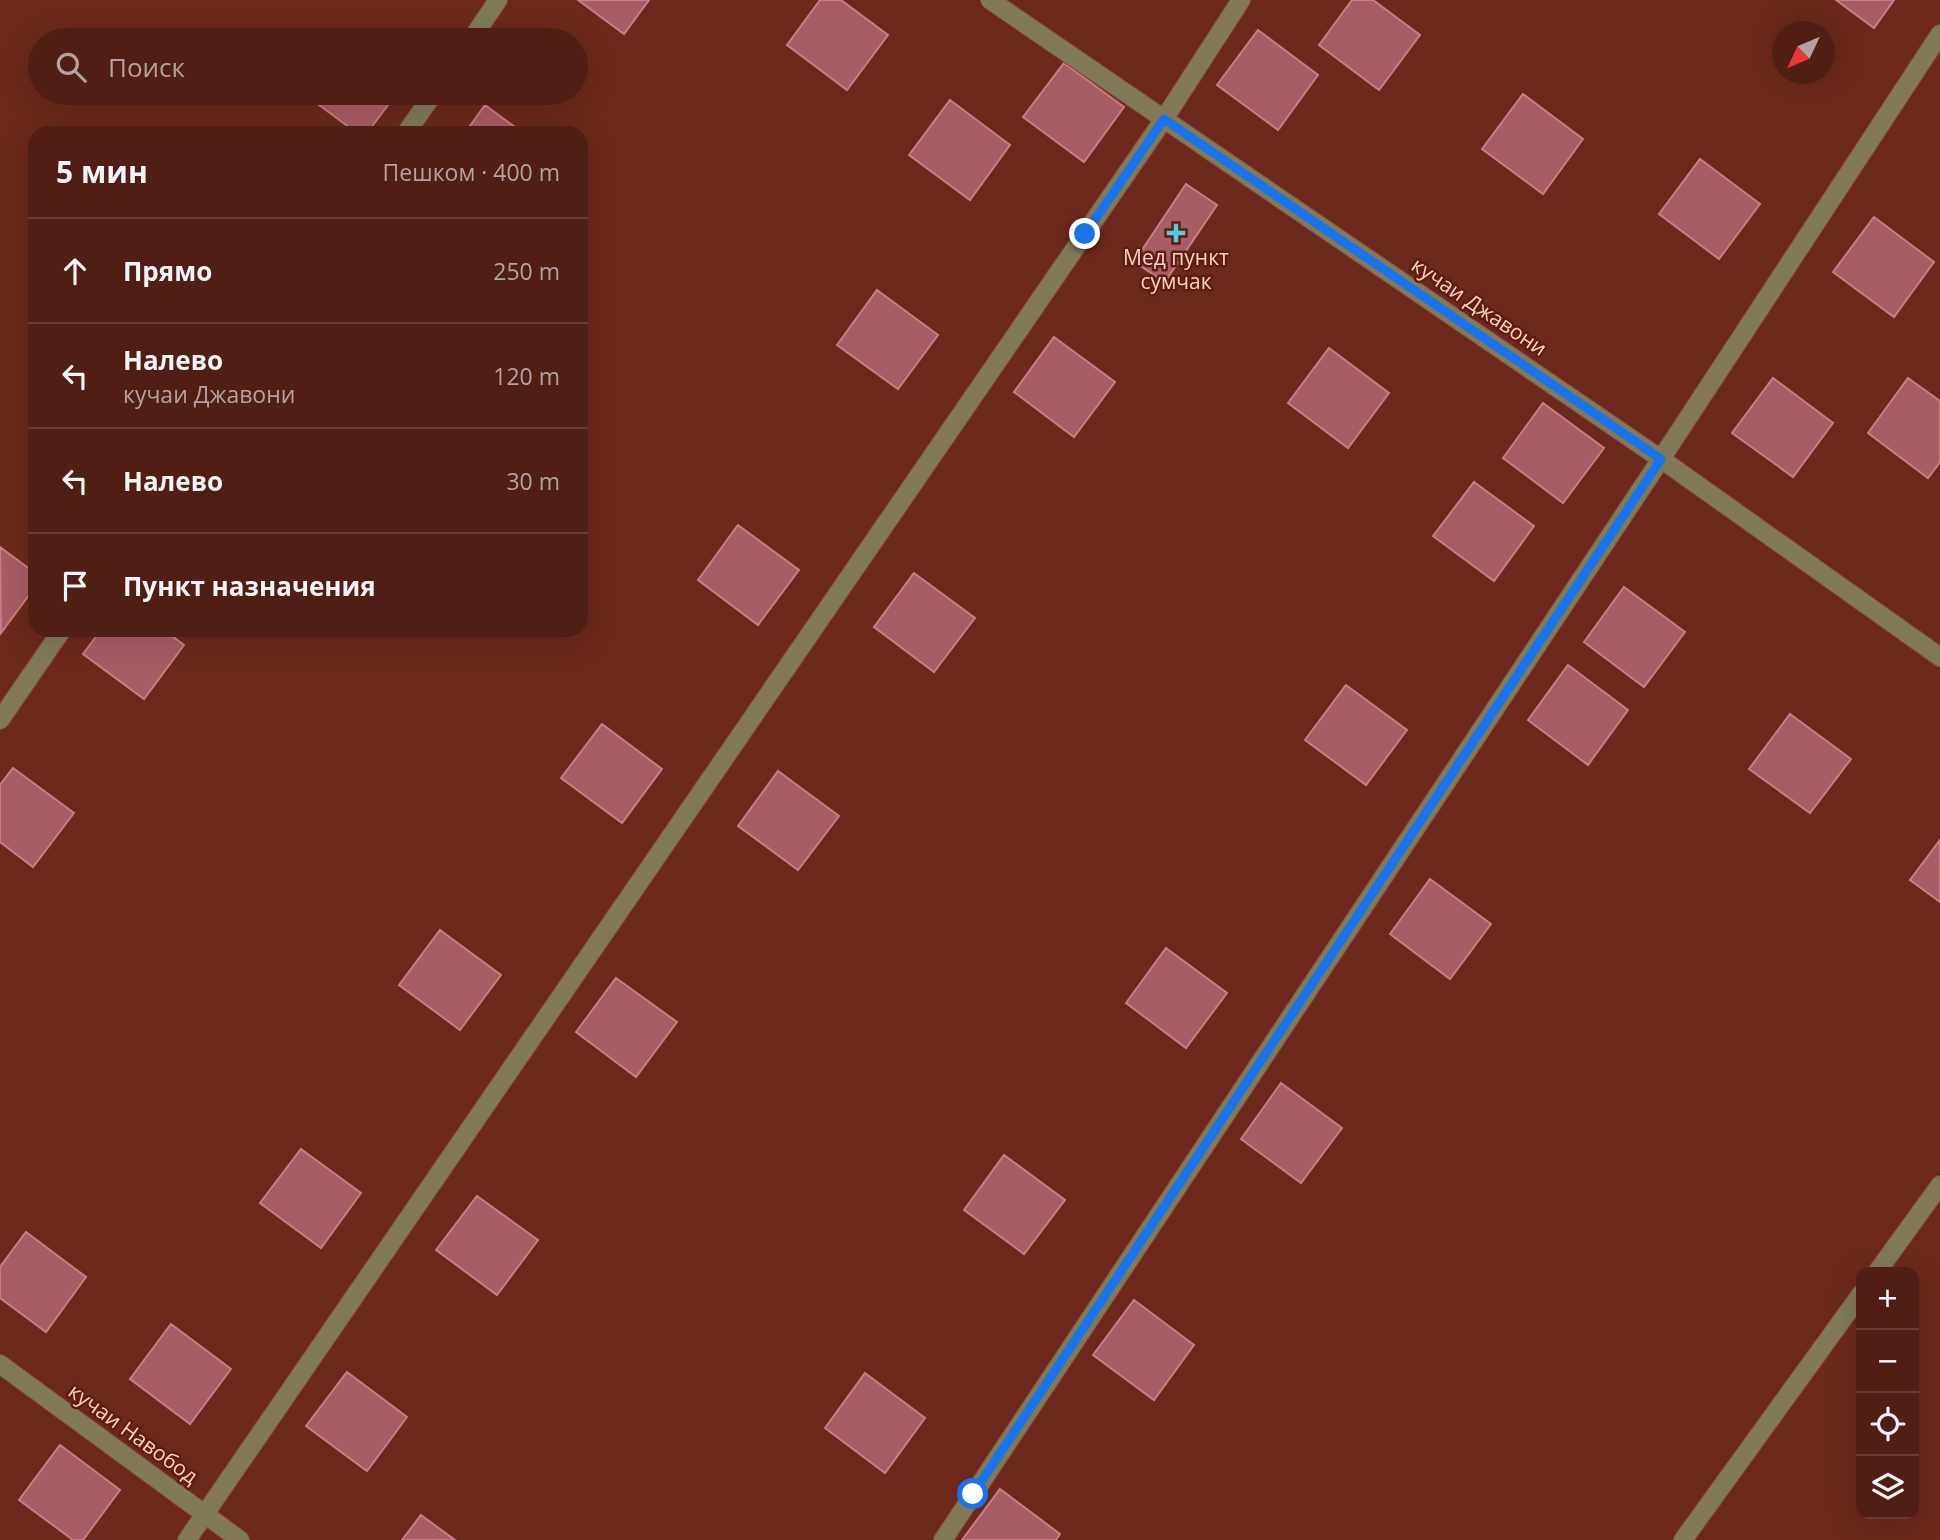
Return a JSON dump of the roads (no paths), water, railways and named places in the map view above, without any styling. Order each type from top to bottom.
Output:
[{"type":"street","points":[[479,28],[498,0]]},
{"type":"street","name":"кучаи Джавони","points":[[990,0],[1661,459],[1940,657]]},
{"type":"street","points":[[187,1540],[1164,119],[1241,0]]},
{"type":"street","points":[[943,1540],[1940,34]]},
{"type":"street","points":[[411,126],[426,105]]},
{"type":"street","points":[[0,720],[57,637]]},
{"type":"street","points":[[1881,1267],[1940,1185]]},
{"type":"street","points":[[1683,1540],[1856,1301]]},
{"type":"street","name":"кучаи Навобод","points":[[0,1364],[240,1540]]},
{"type":"place","name":"Мед пункт сумчак","points":[[1176,233]]}]
